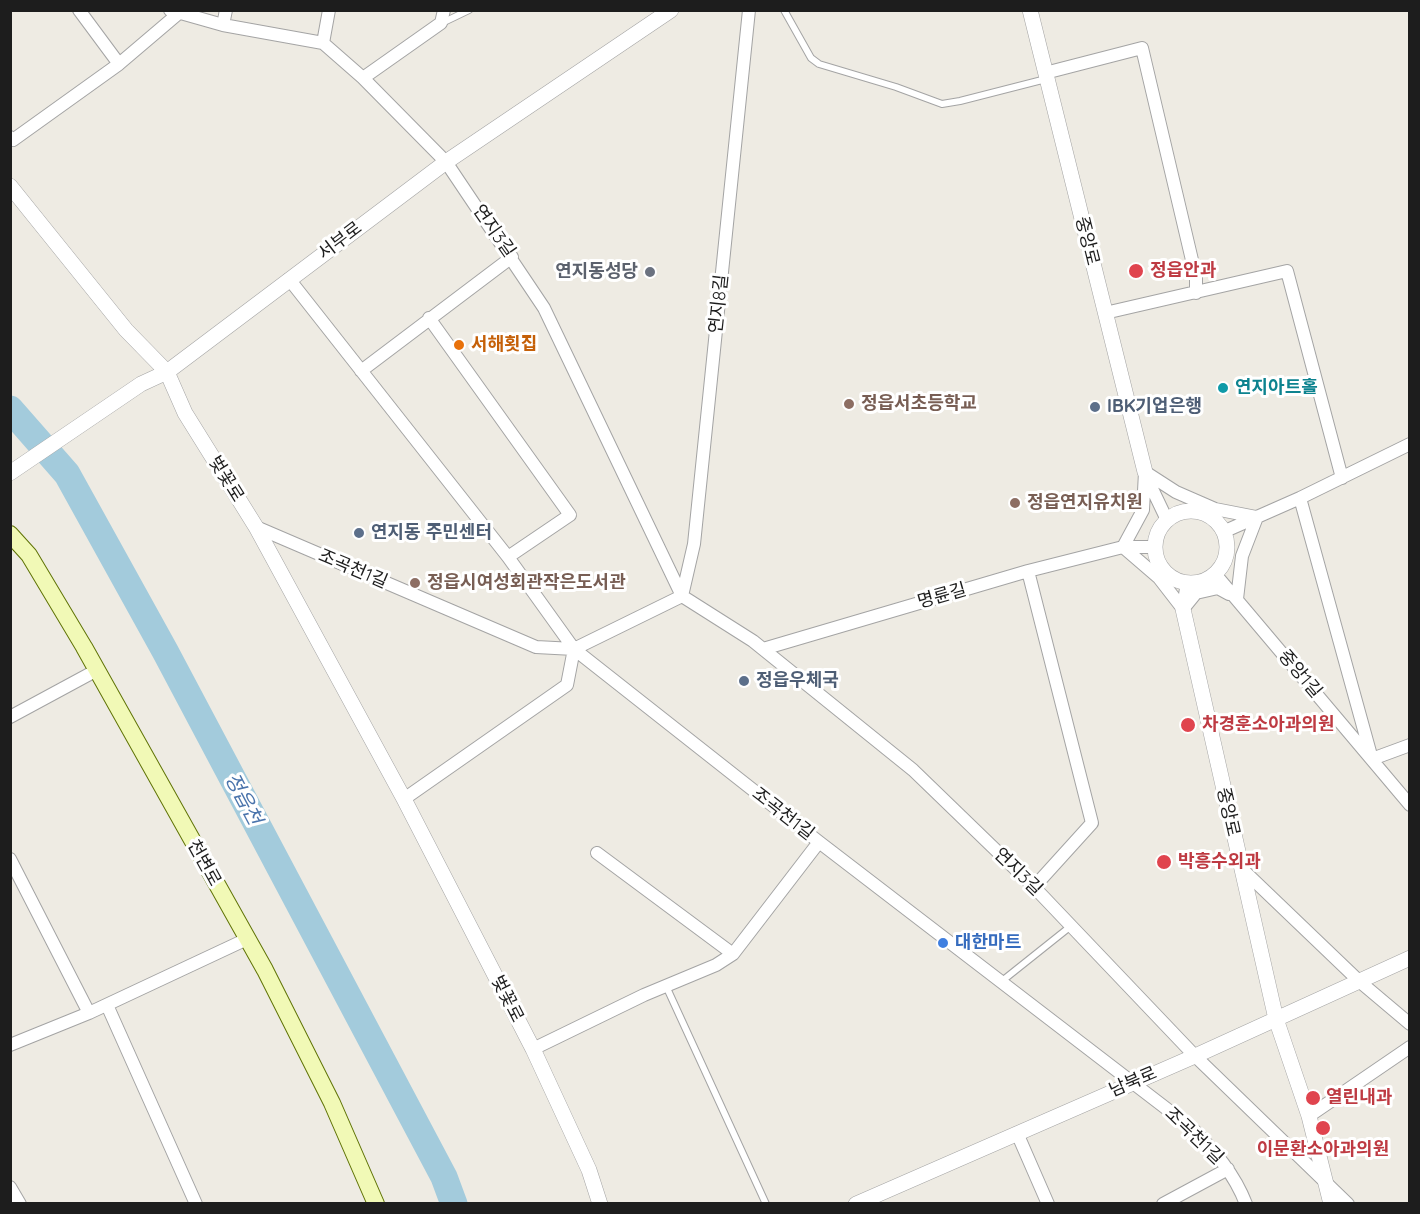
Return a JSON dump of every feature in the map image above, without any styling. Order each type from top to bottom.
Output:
[{"type":"main road","name":"천변로","points":[[10,534],[29,555],[97,670],[265,970],[332,1103],[376,1203]]},
{"type":"street","points":[[79,10],[119,64]]},
{"type":"street","points":[[223,25],[226,10]]},
{"type":"street","points":[[323,44],[329,10]]},
{"type":"street","name":"서부로","points":[[10,473],[141,384],[167,372],[446,162],[671,10]]},
{"type":"street","name":"연지8길","points":[[682,596],[694,544],[749,10]]},
{"type":"street","name":"중앙로","points":[[1030,10],[1145,472]]},
{"type":"street","points":[[10,136],[13,140],[119,64],[175,12]]},
{"type":"street","name":"연지3길","points":[[175,12],[223,25],[323,44],[363,78],[446,162],[512,257],[544,308],[682,596],[763,649],[913,770],[1034,886],[1195,1056],[1348,1203]]},
{"type":"street","points":[[363,78],[442,17]]},
{"type":"street","points":[[1046,76],[1142,48],[1196,277],[1196,293]]},
{"type":"street","name":"벚꽃로","points":[[10,186],[126,330],[167,372],[185,413],[256,527],[404,800],[533,1049],[589,1170],[600,1203]]},
{"type":"street","points":[[362,371],[512,257]]},
{"type":"street","points":[[1105,313],[1287,271],[1341,478]]},
{"type":"street","points":[[290,279],[508,556],[574,650],[567,685],[404,800]]},
{"type":"street","points":[[429,318],[570,515],[508,556]]},
{"type":"street","points":[[1223,532],[1300,498],[1410,444]]},
{"type":"street","points":[[1145,472],[1176,492],[1215,509],[1257,517]]},
{"type":"street","points":[[1145,472],[1167,520]]},
{"type":"street","points":[[1145,472],[1143,510],[1123,547],[1159,578],[1183,609]]},
{"type":"street","points":[[1300,498],[1372,759],[1410,745]]},
{"type":"street","points":[[1186,512],[1201,512],[1215,521],[1223,532],[1228,543],[1227,555],[1216,575],[1205,581],[1178,580],[1166,572],[1158,561],[1157,536],[1162,524],[1173,516],[1186,512]]},
{"type":"street","points":[[1183,609],[1196,593],[1218,588],[1238,599],[1242,556],[1257,517]]},
{"type":"street","name":"조곡천1길","points":[[256,527],[536,647],[574,650],[1192,1129],[1217,1154],[1228,1169],[1238,1183],[1246,1203]]},
{"type":"street","name":"명륜길","points":[[763,649],[1028,571],[1123,547],[1156,547]]},
{"type":"street","points":[[1028,571],[1092,823],[1034,886]]},
{"type":"street","name":"중앙1길","points":[[1216,575],[1410,805]]},
{"type":"street","points":[[1183,609],[1187,582]]},
{"type":"street","points":[[574,650],[682,596]]},
{"type":"street","name":"중앙로","points":[[1183,609],[1276,1019],[1309,1116],[1331,1203]]},
{"type":"street","points":[[10,717],[97,670]]},
{"type":"street","points":[[533,1049],[716,965],[734,954],[819,842]]},
{"type":"street","points":[[597,853],[734,954]]},
{"type":"street","points":[[10,859],[89,1013]]},
{"type":"street","points":[[1241,868],[1359,981],[1410,1024]]},
{"type":"street","points":[[10,1045],[107,1005],[247,939]]},
{"type":"street","name":"남북로","points":[[856,1203],[1195,1056],[1410,957]]},
{"type":"street","points":[[107,1005],[195,1203]]},
{"type":"street","points":[[1309,1116],[1410,1047]]},
{"type":"street","points":[[1017,1133],[1048,1203]]},
{"type":"street","points":[[1163,1203],[1228,1169]]},
{"type":"street","points":[[10,1187],[20,1203]]},
{"type":"lane","points":[[442,17],[469,10]]},
{"type":"lane","points":[[784,10],[811,58],[819,64],[896,87],[942,104],[1046,76]]},
{"type":"lane","points":[[1002,981],[1071,926]]},
{"type":"lane","points":[[666,986],[766,1203]]},
{"type":"waterway","name":"정읍천","points":[[10,409],[67,474],[165,651],[444,1177],[454,1204]]},
{"type":"place","name":"정읍안과","points":[[1136,271]]},
{"type":"place","name":"연지동성당","points":[[650,272]]},
{"type":"place","name":"서해횟집","points":[[459,345]]},
{"type":"place","name":"연지아트홀","points":[[1223,388]]},
{"type":"place","name":"정읍서초등학교","points":[[849,404]]},
{"type":"place","name":"IBK기업은행","points":[[1095,407]]},
{"type":"place","name":"정읍연지유치원","points":[[1015,503]]},
{"type":"place","name":"연지동 주민센터","points":[[359,533]]},
{"type":"place","name":"정읍시여성회관작은도서관","points":[[415,583]]},
{"type":"place","name":"정읍우체국","points":[[744,681]]},
{"type":"place","name":"차경훈소아과의원","points":[[1188,725]]},
{"type":"place","name":"박흥수외과","points":[[1164,862]]},
{"type":"place","name":"대한마트","points":[[943,943]]},
{"type":"place","name":"열린내과","points":[[1313,1098]]},
{"type":"place","name":"이문환소아과의원","points":[[1323,1128]]}]
